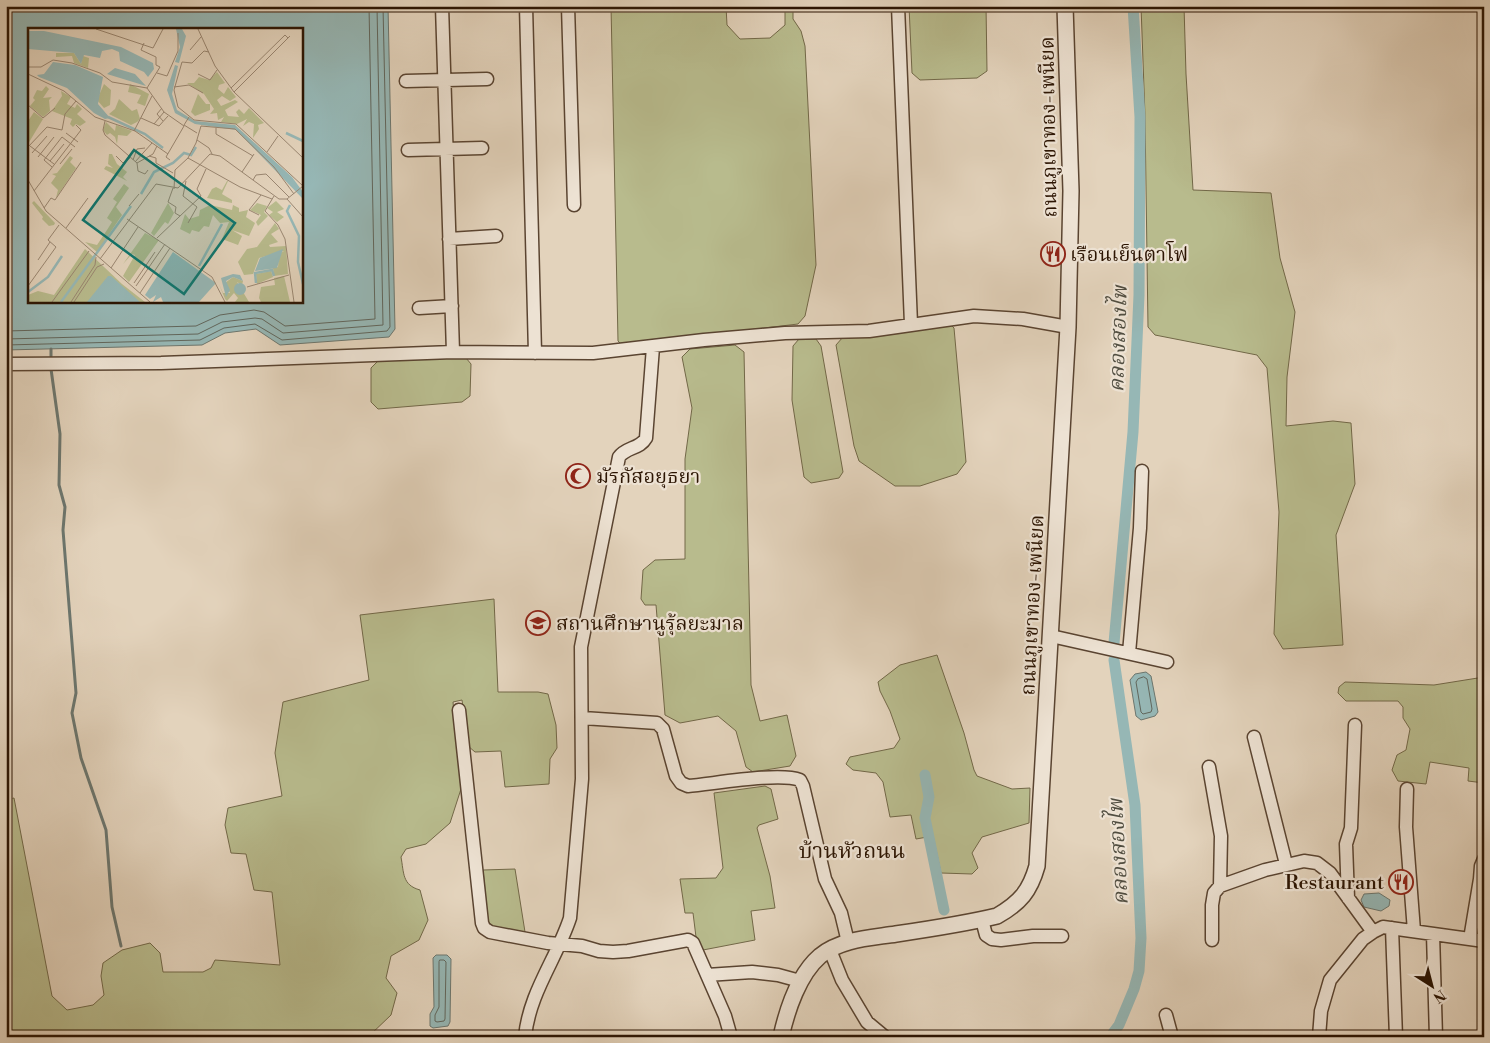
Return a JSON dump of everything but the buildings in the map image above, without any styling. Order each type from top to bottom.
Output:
[{"type":"street","points":[[442,6],[453,352]]},
{"type":"street","points":[[526,6],[535,353]]},
{"type":"street","points":[[568,6],[574,205]]},
{"type":"street","points":[[898,6],[911,324]]},
{"type":"street","name":"ถนนภูเขาทอง-เพนียด","points":[[781,1037],[784,1023],[800,981],[814,962],[830,950],[848,942],[997,916],[1011,908],[1024,895],[1032,881],[1037,866],[1068,327],[1071,191],[1065,6]]},
{"type":"street","points":[[406,81],[487,79]]},
{"type":"street","points":[[408,150],[482,148]]},
{"type":"street","points":[[449,239],[496,236]]},
{"type":"street","points":[[419,308],[452,306]]},
{"type":"street","points":[[6,364],[161,363],[453,352],[593,353],[785,333],[869,331],[974,316],[1023,319],[1068,327]]},
{"type":"street","points":[[525,1037],[537,990],[570,918],[582,779],[581,647],[619,457],[621,454],[639,446],[646,438],[653,347]]},
{"type":"street","points":[[1128,653],[1140,528],[1142,472]]},
{"type":"street","points":[[1050,636],[1167,662]]},
{"type":"street","points":[[459,710],[484,928],[490,932],[613,952],[688,940],[693,943],[725,1016],[731,1037]]},
{"type":"street","points":[[583,718],[642,720],[657,723],[663,729],[676,776],[681,783],[688,786],[778,777],[800,780],[825,879],[841,913],[848,942]]},
{"type":"street","points":[[1348,898],[1346,844],[1351,828],[1356,724]]},
{"type":"street","points":[[1254,737],[1286,864]]},
{"type":"street","points":[[1209,767],[1221,836],[1220,886]]},
{"type":"street","points":[[1407,789],[1406,827],[1414,931]]},
{"type":"street","points":[[1470,939],[1481,866],[1484,858]]},
{"type":"street","points":[[1212,940],[1212,906],[1214,893],[1220,886],[1286,864],[1304,861],[1317,863],[1330,873],[1373,932]]},
{"type":"street","points":[[982,920],[986,936],[992,939],[1062,936]]},
{"type":"street","points":[[1319,1037],[1321,1011],[1330,980],[1363,939],[1373,932],[1383,928],[1392,928],[1484,941]]},
{"type":"street","points":[[1392,928],[1396,1037]]},
{"type":"street","points":[[1432,934],[1436,1037]]},
{"type":"street","points":[[830,950],[842,980],[867,1022],[885,1037]]},
{"type":"street","points":[[707,975],[752,972],[778,975],[800,981]]},
{"type":"street","points":[[1166,1015],[1172,1037]]},
{"type":"green space","points":[[611,6],[726,6],[727,25],[740,39],[770,38],[785,25],[785,6],[793,6],[793,19],[801,31],[805,46],[816,265],[805,316],[798,324],[622,345],[618,341]]},
{"type":"green space","points":[[909,6],[986,6],[987,71],[977,78],[920,80],[912,73]]},
{"type":"green space","points":[[1141,6],[1184,6],[1193,190],[1271,193],[1280,258],[1295,312],[1287,377],[1286,426],[1333,421],[1351,423],[1355,484],[1336,535],[1343,645],[1283,649],[1274,634],[1279,512],[1267,368],[1257,355],[1155,335],[1148,327],[1145,116]]},
{"type":"green space","points":[[950,324],[954,328],[966,462],[957,474],[920,486],[895,486],[859,461],[854,446],[836,345],[843,337]]},
{"type":"green space","points":[[799,339],[816,339],[821,346],[843,472],[839,478],[811,483],[804,477],[792,400],[793,346]]},
{"type":"green space","points":[[735,345],[744,352],[751,685],[760,721],[787,715],[796,756],[790,766],[753,772],[746,767],[736,731],[718,716],[680,723],[665,715],[656,605],[645,605],[641,599],[643,570],[655,560],[685,559],[685,459],[692,408],[682,357],[690,349]]},
{"type":"green space","points":[[466,358],[471,364],[470,396],[462,402],[378,409],[371,402],[371,368],[379,360]]},
{"type":"green space","points":[[494,599],[498,692],[538,692],[548,694],[556,725],[557,748],[550,759],[549,784],[505,787],[501,751],[475,752],[468,746],[462,700],[453,702],[461,789],[450,823],[426,844],[406,849],[401,857],[405,878],[410,885],[420,890],[428,920],[419,940],[391,956],[386,978],[397,993],[391,1015],[368,1037],[6,1037],[6,800],[14,798],[52,996],[67,1010],[93,1005],[104,995],[101,976],[103,963],[122,950],[150,943],[160,953],[163,972],[203,972],[211,968],[215,960],[280,965],[272,892],[254,890],[246,854],[231,853],[225,825],[228,808],[282,796],[275,753],[283,702],[369,680],[360,615]]},
{"type":"green space","points":[[937,655],[977,776],[1012,789],[1030,788],[1029,823],[982,837],[972,853],[978,868],[972,874],[941,873],[933,836],[916,839],[911,815],[890,817],[883,782],[876,773],[853,770],[846,764],[850,757],[894,748],[900,739],[878,682],[900,665]]},
{"type":"green space","points":[[1484,677],[1484,783],[1468,781],[1469,768],[1430,762],[1426,784],[1398,781],[1392,770],[1397,755],[1406,750],[1410,729],[1403,718],[1403,707],[1398,701],[1346,701],[1338,693],[1339,687],[1345,682],[1434,685]]},
{"type":"green space","points":[[765,786],[771,789],[778,819],[759,825],[757,828],[770,876],[775,908],[751,911],[755,940],[703,950],[696,937],[693,913],[685,913],[680,879],[716,878],[723,868],[714,793]]},
{"type":"green space","points":[[515,869],[525,932],[494,928],[488,921],[483,870]]},
{"type":"water","points":[[6,6],[388,6],[395,329],[389,337],[280,345],[256,329],[225,333],[202,345],[6,350]]},
{"type":"water","points":[[1146,672],[1151,676],[1158,712],[1155,716],[1141,720],[1136,716],[1130,680],[1135,674]]},
{"type":"water","points":[[1379,893],[1390,900],[1389,906],[1381,911],[1364,907],[1361,900],[1364,894]]},
{"type":"water","points":[[436,955],[447,955],[451,959],[450,1022],[448,1026],[433,1028],[430,1026],[430,1014],[434,1007],[433,958]]},
{"type":"waterway","name":"คลองสองไพ","points":[[1114,643],[1133,432],[1139,295],[1140,117],[1133,6]]},
{"type":"waterway","points":[[51,349],[51,356]]},
{"type":"waterway","points":[[51,369],[60,434],[59,485],[65,507],[63,530],[76,693],[72,713],[81,758],[106,830],[112,907],[121,946]]},
{"type":"waterway","name":"คลองสองไพ","points":[[1110,1037],[1119,1025],[1134,989],[1139,971],[1141,938],[1135,805],[1114,660]]},
{"type":"waterway","points":[[925,775],[929,797],[925,818],[944,910]]},
{"type":"place","name":"เรือนเย็นตาโฟ","points":[[1053,254]]},
{"type":"place","name":"มัรกัสอยุธยา","points":[[578,476]]},
{"type":"place","name":"สถานศึกษานูรุ้ลยะมาล","points":[[538,623]]},
{"type":"place","name":"Restaurant","points":[[1401,882]]},
{"type":"district","name":"บ้านหัวถนน","points":[[852,850]]}]
